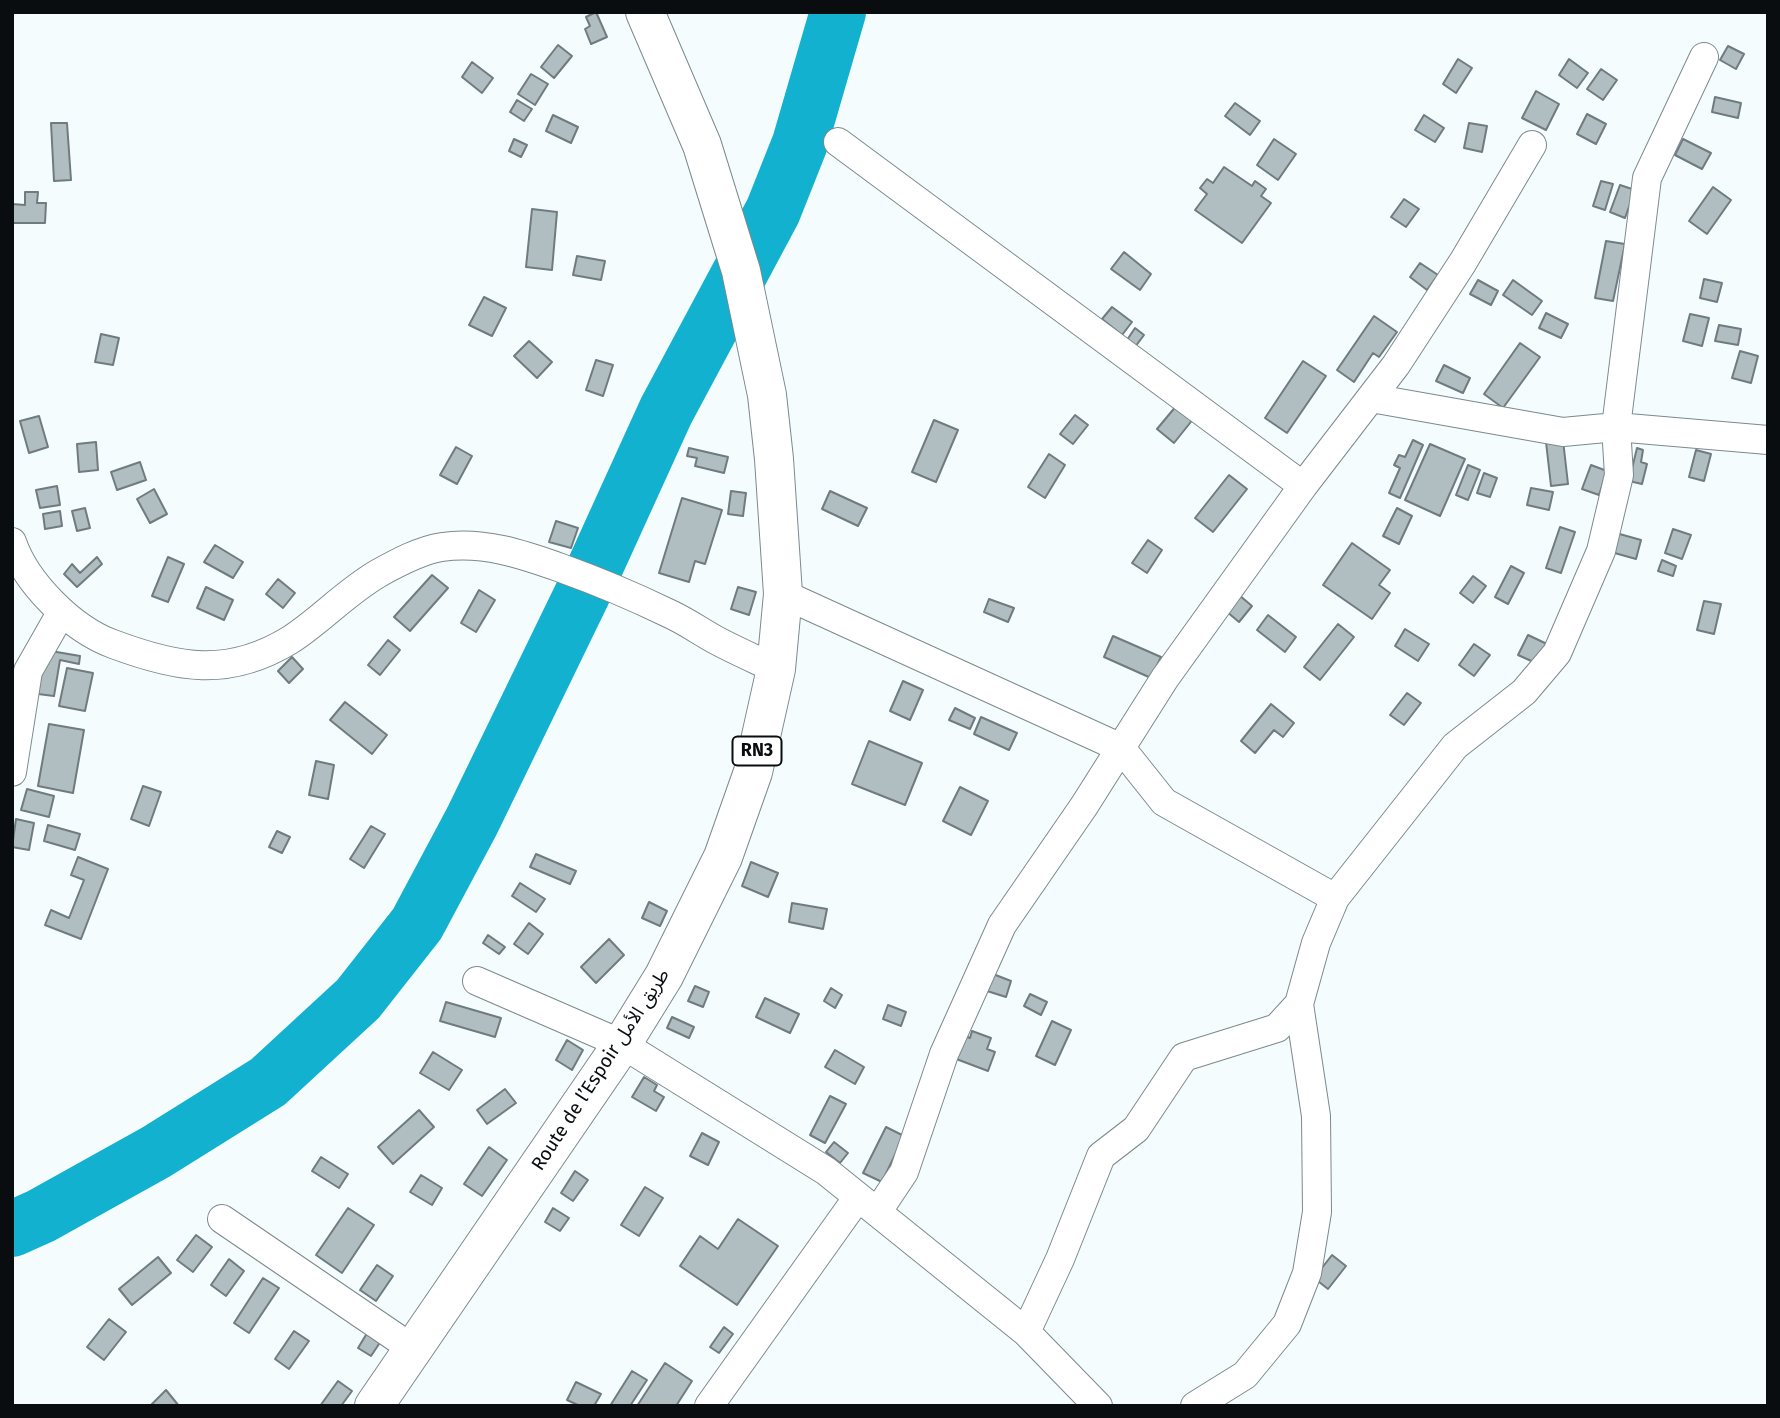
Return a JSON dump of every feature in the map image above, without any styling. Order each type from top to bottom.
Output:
[{"type":"highway","name":"Route de l’Espoir طريق الأمل","points":[[374,1406],[622,1044],[664,976],[723,857],[753,772],[776,669],[783,594],[767,395],[741,271],[702,145],[645,12]]},
{"type":"street","points":[[1195,1406],[1245,1375],[1287,1324],[1307,1273],[1317,1212],[1316,1116],[1299,1004],[1317,943],[1335,898],[1455,746],[1524,692],[1557,653],[1601,551],[1619,475],[1616,427],[1647,178],[1704,57]]},
{"type":"street","points":[[838,142],[1303,486]]},
{"type":"street","points":[[709,1406],[868,1204],[904,1172],[944,1054],[1002,925],[1084,807],[1165,678],[1303,486],[1396,365],[1463,262],[1532,145]]},
{"type":"street","points":[[1370,398],[1563,432],[1616,427],[1768,440]]},
{"type":"street","points":[[12,542],[17,557],[61,613],[98,638],[154,659],[220,667],[255,657],[291,639],[356,586],[397,563],[440,547],[484,546],[524,555],[590,578],[670,613],[715,640],[776,669]]},
{"type":"street","points":[[783,594],[1121,748],[1164,802],[1335,898]]},
{"type":"street","points":[[12,772],[28,671],[61,613]]},
{"type":"street","points":[[477,981],[622,1044],[826,1171],[1026,1332],[1098,1406]]},
{"type":"street","points":[[1026,1332],[1060,1259],[1101,1156],[1136,1129],[1184,1057],[1277,1028],[1299,1004]]},
{"type":"street","points":[[222,1219],[414,1349]]},
{"type":"building","points":[[596,12],[607,37],[591,44],[585,29],[590,26],[586,17]]},
{"type":"building","points":[[558,45],[572,56],[554,78],[541,67]]},
{"type":"building","points":[[1728,46],[1744,54],[1736,69],[1720,60]]},
{"type":"building","points":[[1458,59],[1472,68],[1456,93],[1443,84]]},
{"type":"building","points":[[1569,59],[1588,73],[1577,88],[1559,75]]},
{"type":"building","points":[[472,62],[493,78],[482,93],[462,77]]},
{"type":"building","points":[[1601,69],[1617,80],[1603,100],[1587,89]]},
{"type":"building","points":[[531,74],[548,84],[535,105],[518,94]]},
{"type":"building","points":[[1536,91],[1559,104],[1546,130],[1522,118]]},
{"type":"building","points":[[1715,97],[1741,103],[1738,118],[1712,112]]},
{"type":"building","points":[[517,100],[532,109],[524,121],[510,112]]},
{"type":"building","points":[[1235,103],[1260,121],[1250,135],[1225,116]]},
{"type":"building","points":[[1587,114],[1606,124],[1596,144],[1577,134]]},
{"type":"building","points":[[553,115],[578,127],[571,143],[546,131]]},
{"type":"building","points":[[1424,115],[1444,128],[1435,142],[1415,130]]},
{"type":"building","points":[[51,123],[67,123],[71,180],[54,181]]},
{"type":"building","points":[[1469,123],[1487,126],[1482,152],[1464,148]]},
{"type":"building","points":[[514,139],[527,145],[521,157],[509,151]]},
{"type":"building","points":[[1274,139],[1296,154],[1278,180],[1257,165]]},
{"type":"building","points":[[1683,139],[1711,153],[1702,169],[1675,155]]},
{"type":"building","points":[[1224,167],[1252,186],[1255,181],[1266,189],[1261,196],[1271,203],[1242,243],[1195,210],[1207,194],[1200,188],[1207,179],[1213,183]]},
{"type":"building","points":[[1601,181],[1613,184],[1605,210],[1593,206]]},
{"type":"building","points":[[1620,185],[1635,190],[1625,218],[1610,212]]},
{"type":"building","points":[[1713,187],[1731,200],[1707,234],[1689,221]]},
{"type":"building","points":[[25,192],[38,192],[37,203],[46,203],[45,223],[12,223],[12,204],[25,205]]},
{"type":"building","points":[[1404,199],[1419,209],[1406,227],[1391,217]]},
{"type":"building","points":[[532,209],[557,212],[552,270],[526,267]]},
{"type":"building","points":[[1606,241],[1625,244],[1613,301],[1595,298]]},
{"type":"building","points":[[1124,252],[1151,274],[1140,290],[1111,269]]},
{"type":"building","points":[[577,256],[605,261],[601,280],[573,275]]},
{"type":"building","points":[[1420,263],[1438,275],[1427,290],[1410,277]]},
{"type":"building","points":[[1704,279],[1722,283],[1717,302],[1700,298]]},
{"type":"building","points":[[1478,280],[1498,291],[1491,305],[1470,294]]},
{"type":"building","points":[[1513,280],[1542,301],[1532,315],[1503,295]]},
{"type":"building","points":[[484,297],[506,308],[492,336],[469,325]]},
{"type":"building","points":[[1112,307],[1132,322],[1122,335],[1102,319]]},
{"type":"building","points":[[1546,313],[1568,324],[1561,338],[1539,328]]},
{"type":"building","points":[[1690,314],[1709,318],[1702,346],[1683,341]]},
{"type":"building","points":[[1374,316],[1397,332],[1379,357],[1373,353],[1354,382],[1337,370]]},
{"type":"building","points":[[1719,325],[1741,329],[1738,345],[1715,341]]},
{"type":"building","points":[[1135,328],[1144,335],[1135,347],[1127,340]]},
{"type":"building","points":[[101,334],[119,338],[113,365],[95,362]]},
{"type":"building","points":[[529,341],[552,362],[537,378],[514,356]]},
{"type":"building","points":[[1520,343],[1540,357],[1503,408],[1484,394]]},
{"type":"building","points":[[1740,351],[1758,356],[1751,383],[1732,378]]},
{"type":"building","points":[[596,360],[613,365],[603,396],[586,390]]},
{"type":"building","points":[[1303,361],[1326,376],[1287,433],[1265,418]]},
{"type":"building","points":[[1444,365],[1470,378],[1463,393],[1436,381]]},
{"type":"building","points":[[1177,405],[1194,418],[1174,443],[1157,429]]},
{"type":"building","points":[[1075,415],[1088,425],[1073,444],[1060,434]]},
{"type":"building","points":[[39,416],[48,447],[29,453],[20,421]]},
{"type":"building","points":[[934,420],[958,430],[936,482],[912,472]]},
{"type":"building","points":[[1413,440],[1423,445],[1400,498],[1389,493],[1400,468],[1394,465],[1399,455],[1405,457]]},
{"type":"building","points":[[1563,440],[1568,484],[1551,486],[1546,442]]},
{"type":"building","points":[[96,442],[98,470],[79,472],[77,444]]},
{"type":"building","points":[[1430,444],[1465,459],[1440,516],[1405,500]]},
{"type":"building","points":[[456,447],[472,456],[457,484],[440,475]]},
{"type":"building","points":[[689,448],[728,457],[724,473],[695,466],[697,458],[687,456]]},
{"type":"building","points":[[1637,448],[1643,450],[1641,462],[1647,464],[1642,484],[1629,481]]},
{"type":"building","points":[[1696,450],[1711,454],[1704,481],[1689,477]]},
{"type":"building","points":[[1049,454],[1065,465],[1045,498],[1028,487]]},
{"type":"building","points":[[140,462],[146,480],[117,490],[111,472]]},
{"type":"building","points":[[1468,465],[1480,470],[1468,500],[1456,495]]},
{"type":"building","points":[[1591,465],[1607,471],[1599,495],[1582,489]]},
{"type":"building","points":[[1484,473],[1497,478],[1490,497],[1477,493]]},
{"type":"building","points":[[1229,475],[1247,489],[1213,532],[1195,518]]},
{"type":"building","points":[[57,486],[60,505],[40,508],[36,490]]},
{"type":"building","points":[[1531,488],[1553,492],[1549,510],[1527,505]]},
{"type":"building","points":[[154,489],[167,514],[150,523],[137,499]]},
{"type":"building","points":[[731,491],[746,493],[743,516],[728,514]]},
{"type":"building","points":[[830,491],[867,508],[858,526],[822,509]]},
{"type":"building","points":[[682,498],[722,510],[705,564],[695,561],[689,582],[659,573]]},
{"type":"building","points":[[85,508],[90,528],[77,531],[72,511]]},
{"type":"building","points":[[1397,508],[1412,516],[1399,544],[1383,536]]},
{"type":"building","points":[[60,511],[62,526],[45,529],[43,514]]},
{"type":"building","points":[[556,521],[578,528],[571,548],[549,542]]},
{"type":"building","points":[[1560,527],[1575,532],[1561,573],[1546,568]]},
{"type":"building","points":[[1673,529],[1691,535],[1682,559],[1665,553]]},
{"type":"building","points":[[1616,533],[1641,540],[1636,559],[1611,552]]},
{"type":"building","points":[[1148,540],[1162,550],[1147,573],[1132,563]]},
{"type":"building","points":[[1352,543],[1390,570],[1379,585],[1390,593],[1372,619],[1323,585]]},
{"type":"building","points":[[215,545],[243,562],[233,578],[204,562]]},
{"type":"building","points":[[97,557],[102,564],[77,587],[64,574],[72,564],[80,573]]},
{"type":"building","points":[[168,557],[184,564],[168,602],[152,596]]},
{"type":"building","points":[[1662,560],[1676,566],[1673,576],[1658,571]]},
{"type":"building","points":[[1511,566],[1524,573],[1508,604],[1495,597]]},
{"type":"building","points":[[432,575],[448,588],[410,631],[394,617]]},
{"type":"building","points":[[1473,576],[1486,586],[1473,603],[1460,593]]},
{"type":"building","points":[[278,579],[295,593],[283,608],[266,594]]},
{"type":"building","points":[[206,587],[233,600],[224,620],[197,608]]},
{"type":"building","points":[[738,587],[756,592],[749,615],[731,609]]},
{"type":"building","points":[[479,590],[495,600],[476,632],[461,623]]},
{"type":"building","points":[[1239,595],[1252,606],[1239,622],[1226,611]]},
{"type":"building","points":[[989,599],[1014,608],[1008,622],[984,612]]},
{"type":"building","points":[[1704,601],[1721,604],[1714,634],[1697,630]]},
{"type":"building","points":[[1268,615],[1296,637],[1285,652],[1257,630]]},
{"type":"building","points":[[1338,624],[1354,637],[1320,680],[1304,667]]},
{"type":"building","points":[[1405,629],[1429,644],[1418,661],[1395,646]]},
{"type":"building","points":[[1528,635],[1547,644],[1538,664],[1518,655]]},
{"type":"building","points":[[1113,636],[1161,657],[1151,678],[1104,657]]},
{"type":"building","points":[[388,640],[400,650],[380,675],[368,665]]},
{"type":"building","points":[[1474,644],[1490,655],[1474,676],[1459,665]]},
{"type":"building","points":[[45,650],[80,656],[79,664],[60,660],[54,696],[38,694]]},
{"type":"building","points":[[292,657],[303,669],[289,683],[278,671]]},
{"type":"building","points":[[67,668],[93,673],[85,711],[59,706]]},
{"type":"building","points":[[903,681],[923,690],[910,720],[890,711]]},
{"type":"building","points":[[1407,693],[1421,703],[1404,725],[1390,715]]},
{"type":"building","points":[[345,702],[387,735],[372,754],[330,720]]},
{"type":"building","points":[[1271,704],[1294,723],[1283,737],[1274,730],[1255,753],[1241,741]]},
{"type":"building","points":[[955,708],[975,718],[970,729],[949,720]]},
{"type":"building","points":[[981,717],[1017,733],[1009,750],[974,734]]},
{"type":"building","points":[[49,724],[84,730],[73,793],[38,786]]},
{"type":"building","points":[[869,741],[922,763],[905,805],[852,784]]},
{"type":"building","points":[[316,761],[334,765],[328,799],[309,795]]},
{"type":"building","points":[[143,786],[161,792],[149,826],[131,819]]},
{"type":"building","points":[[960,787],[988,801],[971,835],[943,821]]},
{"type":"building","points":[[27,789],[54,796],[49,817],[21,810]]},
{"type":"building","points":[[16,819],[34,823],[29,850],[12,847]]},
{"type":"building","points":[[48,825],[80,834],[75,850],[44,841]]},
{"type":"building","points":[[371,826],[385,834],[364,868],[350,859]]},
{"type":"building","points":[[277,831],[290,837],[282,853],[269,847]]},
{"type":"building","points":[[536,854],[576,871],[570,884],[530,867]]},
{"type":"building","points":[[78,857],[108,869],[81,939],[45,925],[51,910],[69,918],[84,880],[71,875]]},
{"type":"building","points":[[751,862],[778,873],[768,897],[742,886]]},
{"type":"building","points":[[520,883],[545,899],[536,912],[512,896]]},
{"type":"building","points":[[649,902],[667,911],[660,926],[642,918]]},
{"type":"building","points":[[792,903],[827,909],[823,929],[789,922]]},
{"type":"building","points":[[529,923],[543,934],[528,954],[514,944]]},
{"type":"building","points":[[488,935],[505,947],[499,954],[483,943]]},
{"type":"building","points":[[609,939],[624,955],[596,983],[581,967]]},
{"type":"building","points":[[993,974],[1011,981],[1006,997],[987,991]]},
{"type":"building","points":[[695,986],[709,992],[703,1007],[688,1001]]},
{"type":"building","points":[[831,988],[842,995],[835,1008],[824,1001]]},
{"type":"building","points":[[1030,994],[1047,1002],[1041,1015],[1024,1006]]},
{"type":"building","points":[[765,998],[799,1014],[790,1033],[756,1017]]},
{"type":"building","points":[[446,1002],[501,1018],[495,1037],[440,1021]]},
{"type":"building","points":[[888,1005],[906,1012],[901,1026],[883,1019]]},
{"type":"building","points":[[672,1017],[694,1027],[689,1038],[667,1028]]},
{"type":"building","points":[[1052,1021],[1071,1030],[1055,1065],[1036,1056]]},
{"type":"building","points":[[972,1031],[991,1038],[987,1049],[995,1052],[988,1071],[951,1057],[960,1034],[970,1038]]},
{"type":"building","points":[[567,1040],[583,1050],[572,1070],[556,1060]]},
{"type":"building","points":[[835,1050],[864,1067],[855,1084],[825,1067]]},
{"type":"building","points":[[433,1052],[462,1070],[449,1090],[420,1073]]},
{"type":"building","points":[[644,1077],[657,1085],[654,1091],[664,1097],[656,1111],[632,1097]]},
{"type":"building","points":[[505,1089],[516,1103],[487,1124],[477,1110]]},
{"type":"building","points":[[830,1096],[846,1104],[825,1143],[810,1135]]},
{"type":"building","points":[[419,1110],[434,1127],[393,1164],[378,1147]]},
{"type":"building","points":[[886,1127],[904,1136],[882,1182],[863,1173]]},
{"type":"building","points":[[702,1133],[719,1142],[708,1165],[690,1156]]},
{"type":"building","points":[[834,1142],[848,1153],[840,1163],[826,1152]]},
{"type":"building","points":[[489,1147],[507,1160],[482,1196],[464,1184]]},
{"type":"building","points":[[321,1157],[348,1174],[339,1188],[312,1171]]},
{"type":"building","points":[[575,1171],[588,1180],[573,1201],[561,1193]]},
{"type":"building","points":[[421,1175],[442,1188],[432,1205],[410,1192]]},
{"type":"building","points":[[645,1187],[663,1198],[639,1236],[621,1225]]},
{"type":"building","points":[[348,1208],[374,1225],[342,1273],[316,1255]]},
{"type":"building","points":[[553,1208],[569,1218],[560,1231],[545,1222]]},
{"type":"building","points":[[738,1219],[778,1246],[737,1305],[680,1266],[700,1236],[718,1249]]},
{"type":"building","points":[[196,1235],[212,1247],[193,1272],[177,1260]]},
{"type":"building","points":[[1332,1255],[1346,1266],[1328,1289],[1314,1278]]},
{"type":"building","points":[[158,1257],[171,1273],[132,1305],[119,1289]]},
{"type":"building","points":[[229,1259],[244,1271],[226,1296],[211,1285]]},
{"type":"building","points":[[377,1265],[393,1276],[376,1301],[360,1290]]},
{"type":"building","points":[[263,1278],[279,1288],[249,1333],[234,1323]]},
{"type":"building","points":[[109,1319],[126,1332],[104,1360],[87,1347]]},
{"type":"building","points":[[724,1327],[733,1334],[719,1353],[710,1347]]},
{"type":"building","points":[[369,1330],[383,1338],[371,1356],[358,1348]]},
{"type":"building","points":[[294,1331],[309,1341],[289,1369],[275,1359]]},
{"type":"building","points":[[665,1363],[692,1381],[676,1406],[637,1406]]},
{"type":"building","points":[[632,1371],[647,1380],[630,1406],[610,1406]]},
{"type":"building","points":[[338,1381],[352,1391],[341,1406],[320,1406]]},
{"type":"building","points":[[576,1382],[601,1394],[594,1406],[580,1406],[567,1400]]},
{"type":"building","points":[[166,1390],[179,1406],[150,1406]]},
{"type":"waterway","points":[[12,1229],[41,1216],[156,1152],[268,1082],[358,999],[417,924],[472,821],[590,578],[666,411],[773,211],[800,143],[838,12]]}]
